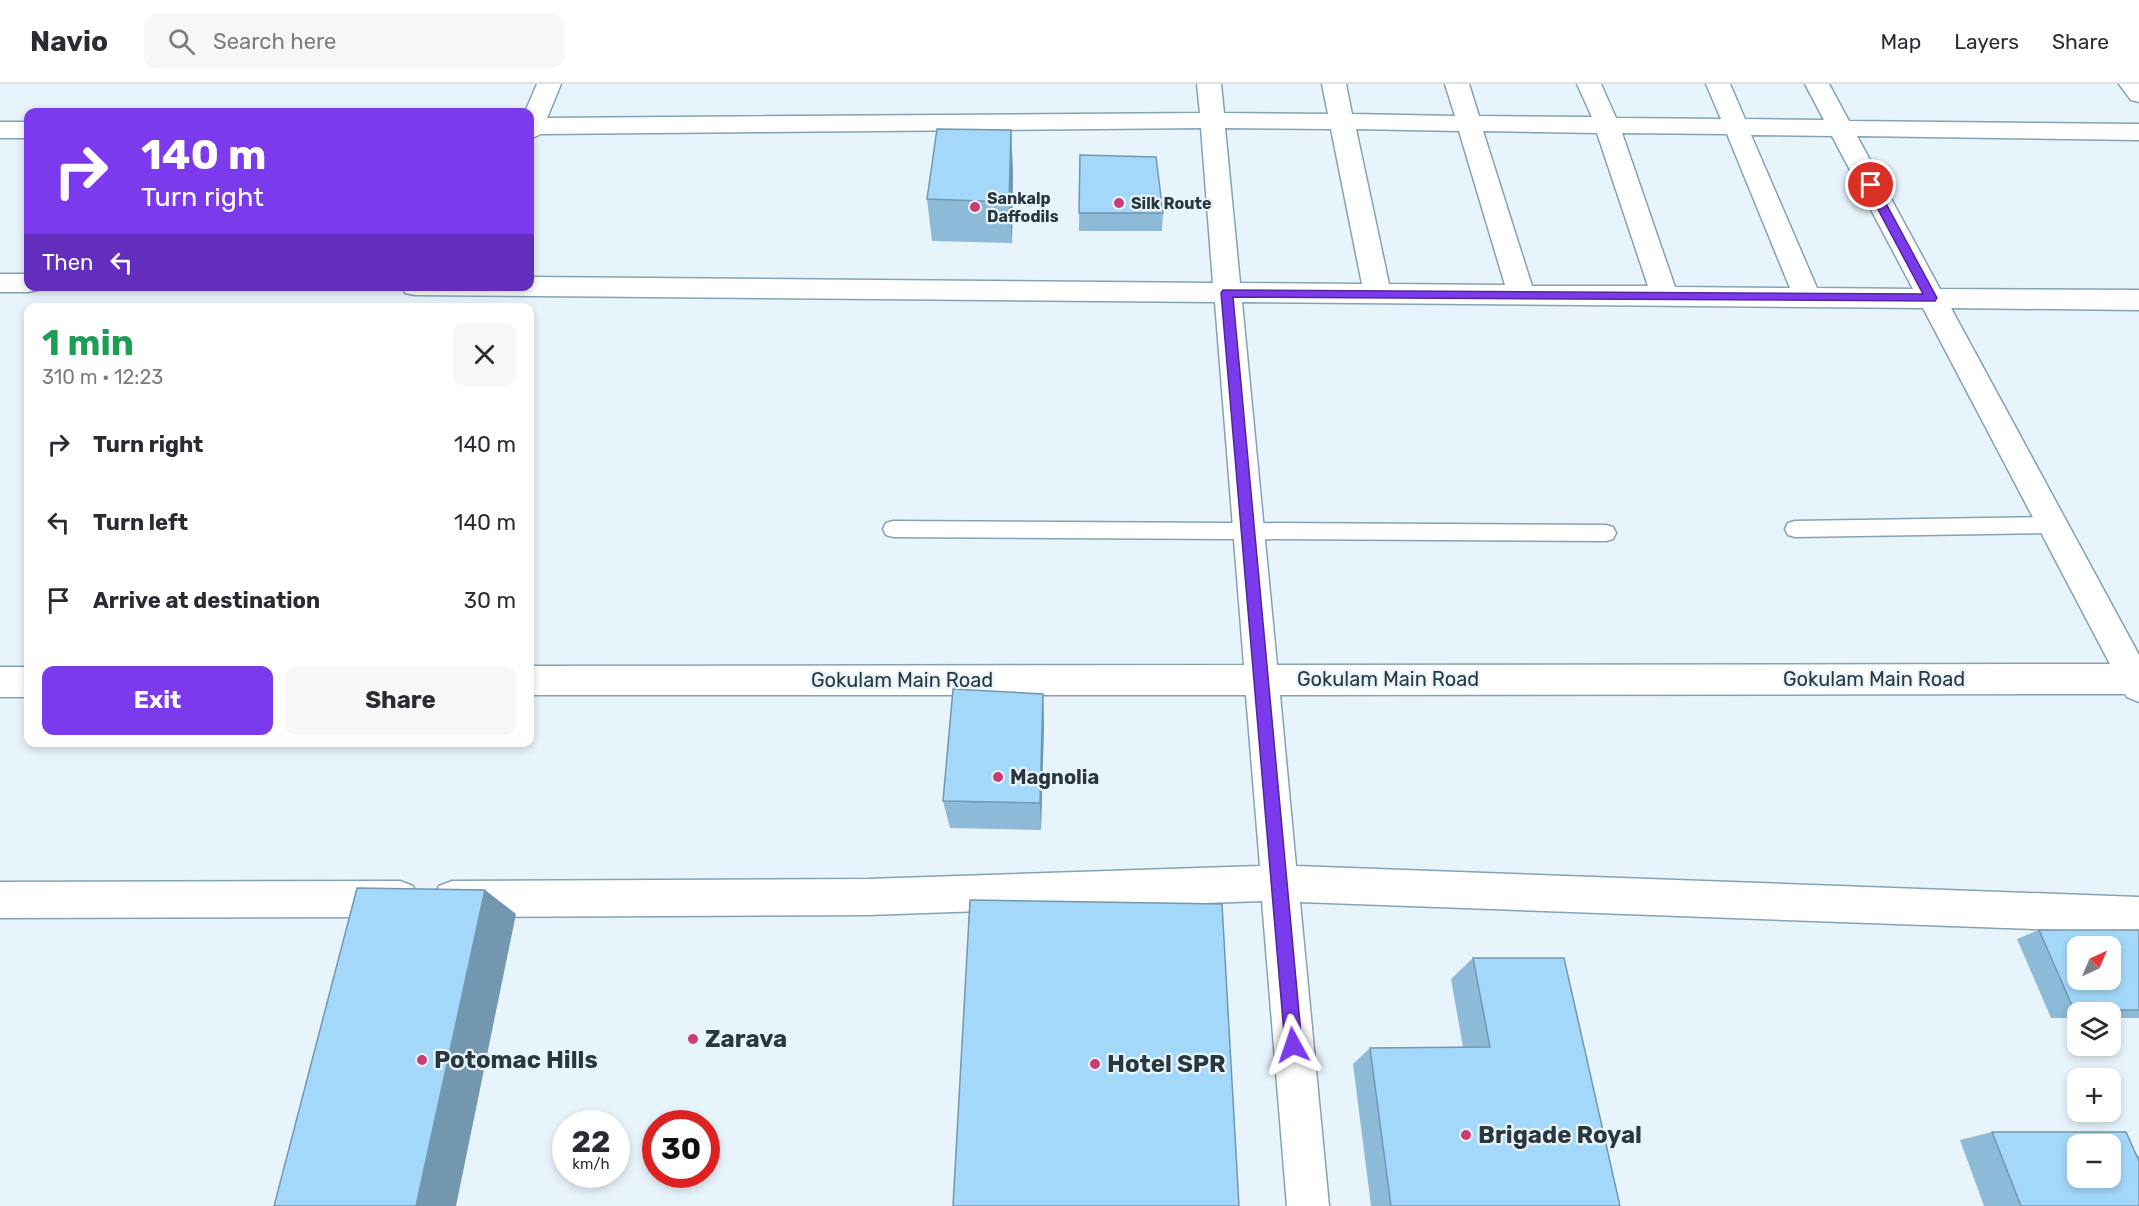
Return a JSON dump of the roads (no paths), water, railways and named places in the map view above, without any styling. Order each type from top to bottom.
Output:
[{"type":"street","points":[[534,119],[549,84]]},
{"type":"street","points":[[1209,84],[1308,1206]]},
{"type":"street","points":[[1334,84],[1378,294]]},
{"type":"street","points":[[1457,84],[1521,295]]},
{"type":"street","points":[[1589,84],[1607,126],[1665,296]]},
{"type":"street","points":[[1718,84],[1808,298]]},
{"type":"street","points":[[1817,84],[2052,525],[2138,681]]},
{"type":"street","points":[[2131,84],[2139,95]]},
{"type":"street","points":[[534,128],[1212,120],[2139,132]]},
{"type":"street","points":[[0,130],[24,130]]},
{"type":"street","points":[[0,283],[24,283]]},
{"type":"street","points":[[534,287],[2139,300]]},
{"type":"street","name":"Gokulam Main Road","points":[[534,681],[1262,679],[2138,681]]},
{"type":"street","points":[[0,682],[24,682]]},
{"type":"street","points":[[0,900],[868,897],[1279,884],[2139,915]]},
{"type":"lane","points":[[1795,529],[2052,525]]},
{"type":"lane","points":[[893,529],[1606,533]]},
{"type":"place","name":"Silk Route","points":[[1119,203]]},
{"type":"place","name":"Sankalp Daffodils","points":[[975,207]]},
{"type":"place","name":"Magnolia","points":[[998,777]]},
{"type":"place","name":"Zarava","points":[[693,1039]]},
{"type":"place","name":"Potomac Hills","points":[[422,1060]]},
{"type":"place","name":"Hotel SPR","points":[[1095,1064]]},
{"type":"place","name":"Brigade Royal","points":[[1466,1135]]}]
